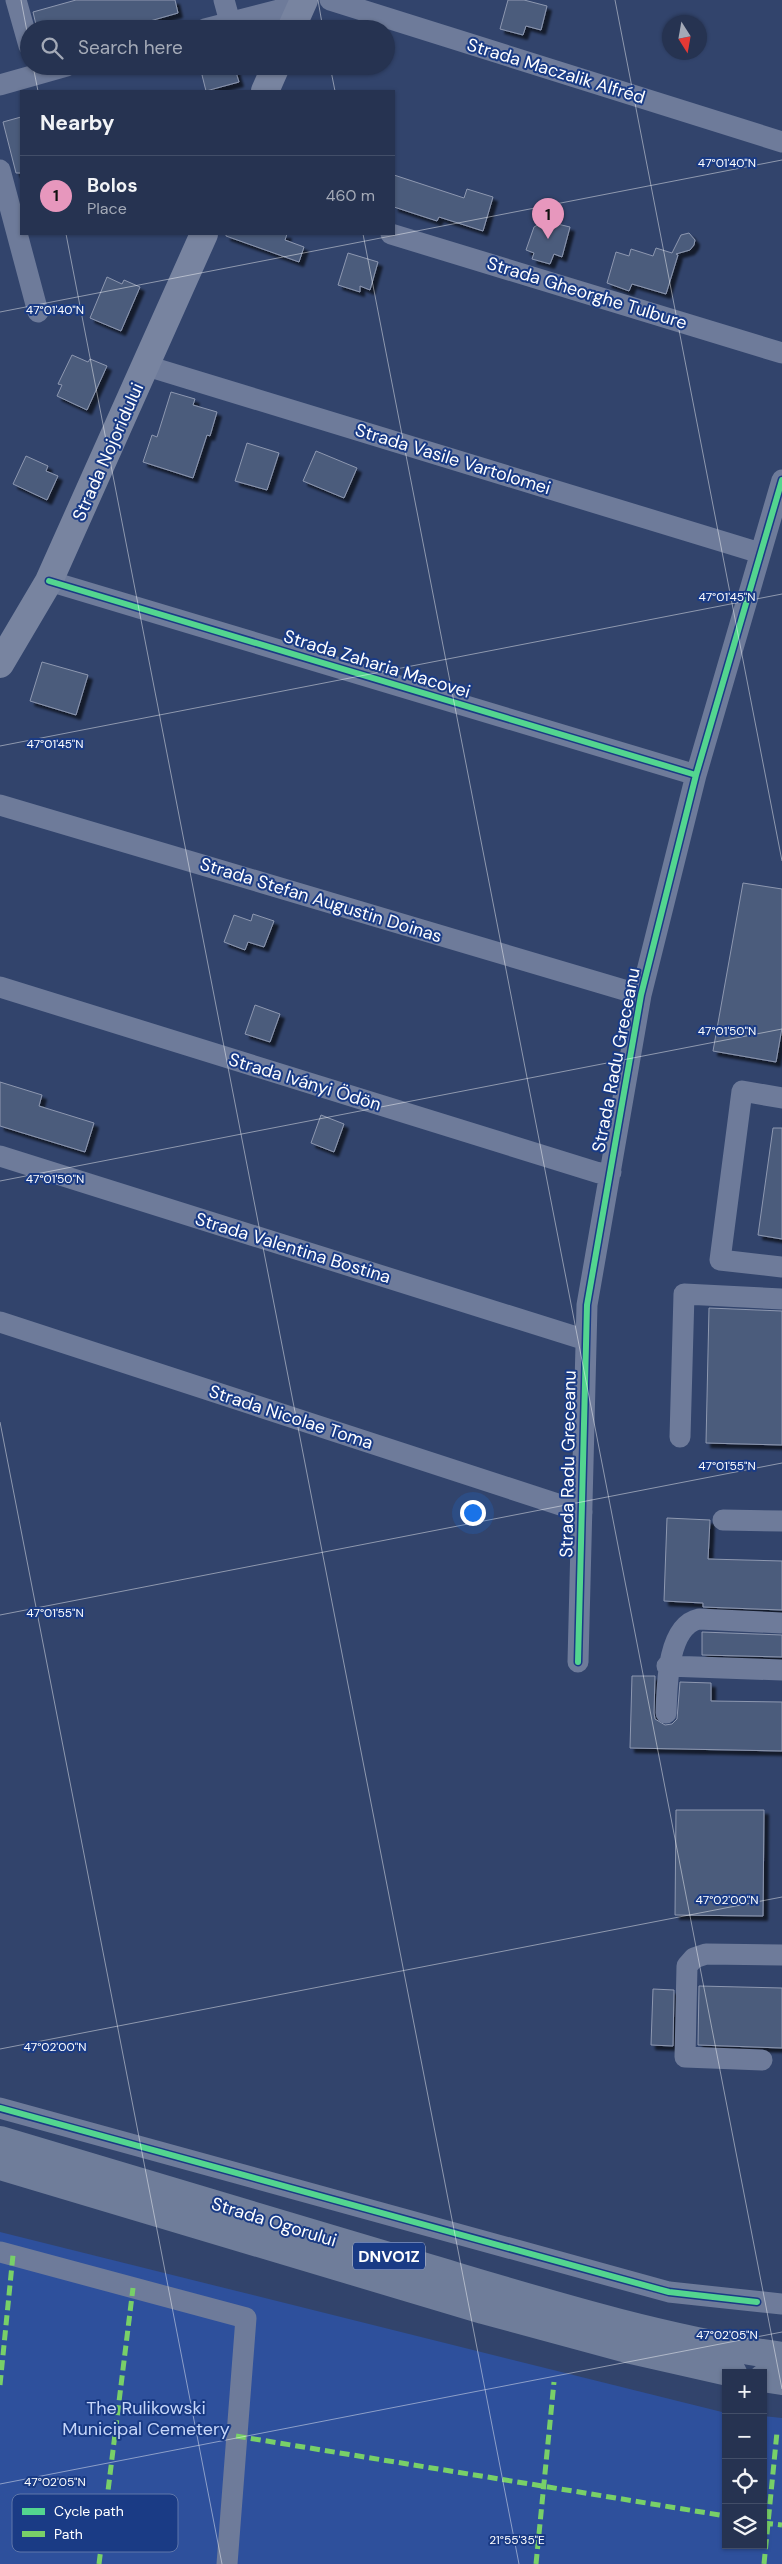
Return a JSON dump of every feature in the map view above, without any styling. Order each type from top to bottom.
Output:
[{"type":"highway","name":"Strada Ogorului","points":[[0,2140],[637,2328],[704,2343],[782,2356]]},
{"type":"highway","name":"Strada Ogorului","points":[[0,2166],[483,2310],[636,2351],[722,2371]]},
{"type":"highway","points":[[767,2379],[782,2381]]},
{"type":"main road","points":[[295,20],[303,2]]},
{"type":"main road","points":[[265,90],[272,75]]},
{"type":"main road","name":"Strada Nojoridului","points":[[0,664],[49,581],[147,366],[204,235]]},
{"type":"street","points":[[16,0],[22,20]]},
{"type":"street","points":[[224,0],[229,20]]},
{"type":"street","name":"Strada Maczalik Alfréd","points":[[330,0],[394,20]]},
{"type":"street","points":[[237,20],[303,2]]},
{"type":"street","name":"Strada Maczalik Alfréd","points":[[395,20],[782,142]]},
{"type":"street","points":[[0,85],[24,75]]},
{"type":"street","points":[[0,170],[38,312]]},
{"type":"street","name":"Strada Gheorghe Tulbure","points":[[394,235],[782,352]]},
{"type":"street","name":"Strada Vasile Vartolomei","points":[[147,366],[760,553]]},
{"type":"street","name":"Strada Radu Greceanu","points":[[578,1662],[587,1305],[641,996],[696,775],[782,480]]},
{"type":"street","name":"Strada Zaharia Macovei","points":[[49,581],[696,775]]},
{"type":"street","name":"Strada Stefan Augustin Doinas","points":[[0,805],[641,996]]},
{"type":"street","name":"Strada Iványi Ödön","points":[[0,987],[599,1173],[611,1172]]},
{"type":"street","points":[[782,1098],[742,1091],[720,1260],[782,1267]]},
{"type":"street","name":"Strada Valentina Bostina","points":[[0,1156],[586,1340]]},
{"type":"street","points":[[680,1437],[684,1294],[782,1299]]},
{"type":"street","name":"Strada Nicolae Toma","points":[[0,1322],[582,1512]]},
{"type":"street","points":[[723,1520],[782,1521]]},
{"type":"street","points":[[666,1713],[668,1666],[684,1626],[690,1621],[699,1619],[782,1623]]},
{"type":"street","points":[[668,1666],[782,1670]]},
{"type":"street","points":[[762,2060],[685,2057],[687,1966],[694,1958],[706,1954],[782,1955]]},
{"type":"street","points":[[0,2108],[669,2292],[782,2304]]},
{"type":"street","points":[[0,2252],[246,2318],[227,2564]]},
{"type":"street","points":[[758,2302],[782,2291]]},
{"type":"green space","name":"The Rulikowski Municipal Cemetery","points":[[0,2232],[722,2412],[722,2549],[767,2549],[767,2416],[782,2418],[782,2564],[0,2564]]},
{"type":"building","points":[[76,0],[175,0],[178,13],[154,20],[35,20],[33,12]]},
{"type":"building","points":[[508,0],[524,0],[547,6],[541,30],[526,26],[523,35],[500,29]]},
{"type":"building","points":[[202,75],[237,75],[239,82],[206,90]]},
{"type":"building","points":[[20,117],[20,173],[16,173],[3,122]]},
{"type":"building","points":[[395,175],[464,198],[467,189],[493,197],[483,231],[439,217],[437,221],[395,207]]},
{"type":"building","points":[[545,221],[570,227],[562,257],[554,254],[550,264],[532,259],[534,253],[526,250],[534,227]]},
{"type":"building","points":[[689,233],[695,240],[694,245],[690,250],[676,254],[678,255],[666,294],[632,284],[629,291],[607,283],[616,252],[629,256],[631,249],[653,256],[656,248],[672,253],[681,235]]},
{"type":"building","points":[[287,235],[285,240],[304,247],[299,262],[226,236]]},
{"type":"building","points":[[348,253],[378,262],[370,290],[360,286],[360,292],[338,285]]},
{"type":"building","points":[[107,277],[122,284],[124,280],[140,287],[121,331],[90,318]]},
{"type":"building","points":[[72,355],[88,362],[90,359],[107,366],[87,410],[57,396],[62,385],[58,384]]},
{"type":"building","points":[[171,392],[195,399],[193,405],[217,412],[210,436],[207,435],[193,478],[143,462],[152,435],[157,437]]},
{"type":"building","points":[[247,443],[279,453],[267,490],[235,481]]},
{"type":"building","points":[[316,451],[357,468],[344,498],[303,481]]},
{"type":"building","points":[[26,456],[48,466],[46,471],[58,476],[47,500],[13,484]]},
{"type":"building","points":[[42,662],[88,675],[76,715],[30,701]]},
{"type":"building","points":[[743,883],[782,889],[782,1028],[776,1062],[713,1051]]},
{"type":"building","points":[[253,914],[274,921],[264,947],[248,942],[245,950],[224,942],[234,915],[251,921]]},
{"type":"building","points":[[255,1005],[280,1014],[270,1042],[245,1034]]},
{"type":"building","points":[[0,1082],[42,1095],[39,1106],[94,1123],[85,1152],[0,1126]]},
{"type":"building","points":[[321,1115],[344,1124],[334,1152],[311,1143]]},
{"type":"building","points":[[773,1128],[782,1128],[782,1239],[758,1235]]},
{"type":"building","points":[[709,1308],[782,1311],[782,1445],[706,1443]]},
{"type":"building","points":[[667,1518],[710,1520],[708,1559],[782,1561],[782,1610],[703,1607],[703,1603],[664,1601]]},
{"type":"building","points":[[702,1632],[782,1635],[782,1657],[702,1655]]},
{"type":"building","points":[[632,1676],[655,1676],[655,1719],[665,1725],[672,1724],[677,1719],[680,1682],[711,1683],[711,1701],[782,1702],[782,1751],[630,1748]]},
{"type":"building","points":[[676,1810],[764,1810],[763,1916],[675,1915]]},
{"type":"building","points":[[699,1986],[782,1988],[782,2048],[698,2045]]},
{"type":"building","points":[[653,1989],[674,1990],[673,2046],[651,2045]]},
{"type":"marked path","points":[[0,2385],[13,2255]]},
{"type":"marked path","points":[[108,2494],[133,2288]]},
{"type":"marked path","points":[[536,2564],[554,2382]]},
{"type":"marked path","points":[[764,2564],[777,2432]]},
{"type":"marked path","points":[[236,2436],[722,2515]]},
{"type":"marked path","points":[[767,2523],[782,2525]]},
{"type":"marked path","points":[[99,2564],[100,2552]]},
{"type":"cycle path","points":[[578,1662],[587,1305],[641,995],[696,775],[782,480]]},
{"type":"cycle path","points":[[49,581],[696,775]]},
{"type":"cycle path","points":[[0,2108],[669,2292],[757,2302]]},
{"type":"place","name":"Bolos","points":[[548,239]]}]
